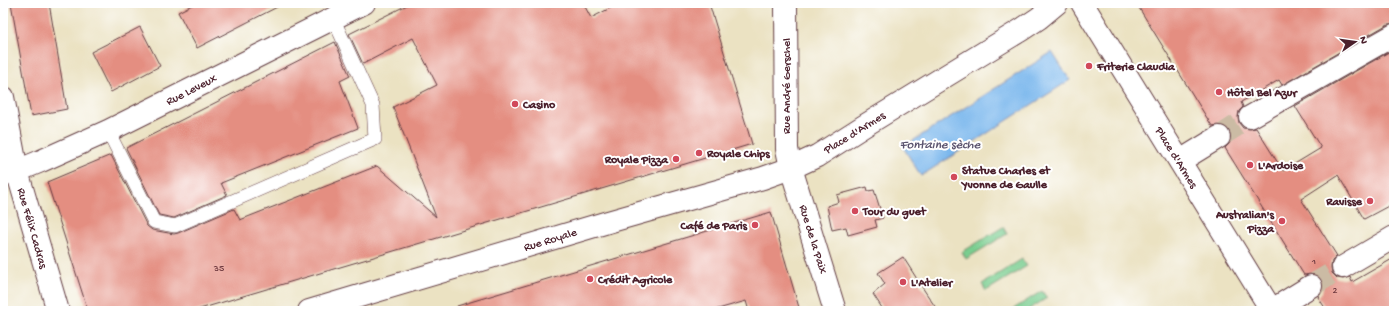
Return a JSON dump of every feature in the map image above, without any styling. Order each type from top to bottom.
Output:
[{"type":"street","name":"Rue Leveux","points":[[10,172],[108,131],[364,3]]},
{"type":"street","name":"Rue André Gerschel","points":[[786,3],[786,136],[791,168]]},
{"type":"street","name":"Place d'Armes","points":[[791,168],[817,156],[1021,30],[1039,18],[1057,3]]},
{"type":"street","name":"Place d'Armes","points":[[1082,3],[1272,310]]},
{"type":"street","points":[[1250,118],[1394,35]]},
{"type":"street","name":"Rue Félix Cadras","points":[[3,97],[10,172],[58,311]]},
{"type":"street","points":[[1180,161],[1219,137]]},
{"type":"street","name":"Rue Royale","points":[[309,311],[608,222],[763,178],[791,168]]},
{"type":"street","name":"Rue de la Paix","points":[[791,168],[835,311]]},
{"type":"street","points":[[1343,267],[1394,237]]},
{"type":"street","points":[[1272,310],[1311,286]]},
{"type":"lane","points":[[108,131],[154,222],[175,226],[375,139],[373,105],[333,18]]},
{"type":"green space","points":[[1003,227],[1007,234],[966,259],[962,252]]},
{"type":"green space","points":[[1022,259],[1027,266],[986,291],[982,284]]},
{"type":"green space","points":[[1042,291],[1047,298],[1026,311],[1010,311]]},
{"type":"water","name":"Fontaine sèche","points":[[1052,52],[1070,80],[921,176],[903,147]]},
{"type":"building","points":[[11,3],[49,3],[67,109],[31,116]]},
{"type":"building","points":[[196,3],[285,3],[197,48],[178,12]]},
{"type":"building","points":[[411,3],[583,3],[591,18],[620,3],[709,3],[752,144],[193,311],[88,311],[47,182],[111,155],[147,226],[152,230],[174,234],[178,233],[234,209],[240,220],[377,166],[436,217],[393,107],[437,85],[413,38],[363,64],[349,34]]},
{"type":"building","points":[[1136,3],[1394,3],[1394,23],[1388,24],[1282,85],[1279,80],[1241,102],[1243,107],[1239,111],[1238,117],[1239,123],[1243,128],[1256,128],[1283,171],[1321,148],[1295,106],[1394,49],[1394,203],[1364,219],[1338,175],[1301,199],[1337,256],[1332,261],[1331,267],[1332,273],[1337,278],[1343,279],[1350,277],[1352,282],[1394,258],[1394,311],[1327,311],[1318,297],[1322,292],[1323,286],[1321,279],[1317,275],[1304,275],[1225,148],[1230,143],[1231,137],[1229,130],[1225,126],[1212,126]]},
{"type":"building","points":[[140,27],[160,66],[111,92],[91,52]]},
{"type":"building","points":[[335,42],[350,76],[340,81],[358,128],[221,183],[227,195],[174,218],[159,215],[126,148]]},
{"type":"building","name":"Tour du guet","points":[[867,187],[868,191],[874,190],[883,218],[875,220],[877,227],[848,235],[846,227],[832,230],[827,206],[839,202],[837,195]]},
{"type":"building","points":[[771,212],[800,311],[749,311],[746,301],[711,311],[458,311],[457,306]]},
{"type":"building","points":[[903,257],[938,311],[884,311],[873,294],[885,284],[878,273]]},
{"type":"tunnel","points":[[1219,137],[1250,117]]},
{"type":"tunnel","points":[[1311,286],[1343,267]]},
{"type":"place","name":"Friterie Claudia","points":[[1089,66]]},
{"type":"place","name":"Hôtel Bel Azur","points":[[1219,92]]},
{"type":"place","name":"Casino","points":[[515,104]]},
{"type":"place","name":"Royale Chips","points":[[699,153]]},
{"type":"place","name":"Royale Pizza","points":[[676,159]]},
{"type":"place","name":"L'Ardoise","points":[[1250,165]]},
{"type":"place","name":"Statue Charles et Yvonne de Gaulle","points":[[954,177]]},
{"type":"place","name":"Ravisse","points":[[1370,201]]},
{"type":"place","name":"Tour du guet","points":[[855,211]]},
{"type":"place","name":"Australian's Pizza","points":[[1282,221]]},
{"type":"place","name":"Café de Paris","points":[[755,225]]},
{"type":"place","name":"Crédit Agricole","points":[[590,279]]},
{"type":"place","name":"L'Atelier","points":[[903,282]]}]
